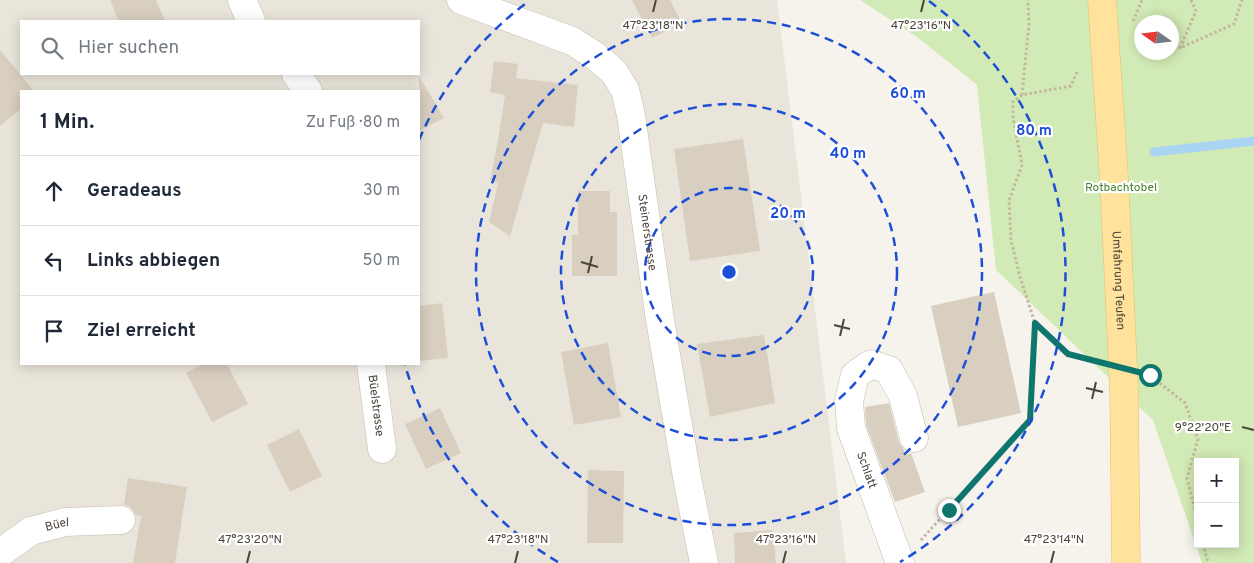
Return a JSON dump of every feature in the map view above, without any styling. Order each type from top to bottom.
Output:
[{"type":"main road","name":"Umfahrung Teufen","points":[[1102,0],[1114,178],[1124,389],[1126,563]]},
{"type":"street","points":[[242,0],[251,20]]},
{"type":"street","name":"Steinerstrasse","points":[[461,0],[572,41],[594,55],[614,72],[625,90],[632,115],[660,320],[704,563]]},
{"type":"street","points":[[297,75],[307,90]]},
{"type":"street","name":"Schlatt","points":[[900,563],[851,428],[849,401],[855,375],[871,364],[889,370],[903,396],[914,438]]},
{"type":"street","name":"Büelstrasse","points":[[371,365],[382,448]]},
{"type":"street","name":"Büel","points":[[0,553],[31,531],[65,522],[121,520]]},
{"type":"path","points":[[900,563],[1030,420],[1035,323],[1020,277],[1011,240],[1009,201],[1022,165],[1013,118],[1013,102],[1022,95],[1029,24],[1028,0]]},
{"type":"path","points":[[1191,0],[1196,11],[1180,48],[1234,24],[1242,0]]},
{"type":"path","points":[[1035,323],[1068,354],[1096,362]]},
{"type":"path","points":[[1150,375],[1185,404],[1198,440],[1187,478],[1194,506]]},
{"type":"path","points":[[1204,548],[1208,563]]},
{"type":"shaded area","points":[[0,0],[777,0],[846,563],[0,563]]},
{"type":"green space","name":"Rotbachtobel","points":[[860,0],[1254,0],[1254,563],[1202,563],[1197,548],[1239,548],[1239,458],[1194,458],[1194,540],[1153,420],[996,270],[977,85],[917,37]]},
{"type":"building","points":[[110,0],[156,0],[165,20],[119,20]]},
{"type":"building","points":[[632,0],[670,0],[682,23],[652,38]]},
{"type":"building","points":[[0,50],[33,90],[20,90],[20,110],[0,126]]},
{"type":"building","points":[[494,61],[518,64],[516,78],[578,85],[574,127],[543,123],[510,236],[489,222],[498,183],[490,180],[505,95],[490,92]]},
{"type":"building","points":[[419,76],[444,118],[420,130],[420,90]]},
{"type":"building","points":[[743,139],[760,251],[690,261],[674,149]]},
{"type":"building","points":[[578,191],[610,191],[610,212],[617,212],[617,276],[572,276],[572,235],[578,235]]},
{"type":"building","points":[[994,292],[1021,413],[958,427],[931,306]]},
{"type":"building","points":[[442,303],[448,358],[420,361],[420,306]]},
{"type":"building","points":[[764,335],[775,403],[710,417],[697,344]]},
{"type":"building","points":[[608,343],[621,417],[574,425],[561,352]]},
{"type":"building","points":[[201,365],[228,365],[248,404],[212,422],[186,373]]},
{"type":"building","points":[[889,403],[899,442],[905,455],[911,453],[925,492],[895,502],[866,425],[865,407]]},
{"type":"building","points":[[440,408],[461,453],[426,469],[405,424]]},
{"type":"building","points":[[299,429],[322,476],[290,492],[267,445]]},
{"type":"building","points":[[588,470],[624,471],[623,543],[587,543]]},
{"type":"building","points":[[128,478],[187,487],[175,563],[133,563],[141,516],[135,515],[129,506],[124,505]]},
{"type":"building","points":[[773,530],[776,563],[735,563],[734,533]]},
{"type":"waterway","points":[[1154,152],[1254,141]]},
{"type":"route","points":[[949,510],[1030,420],[1035,323],[1068,354],[1150,375]]}]
